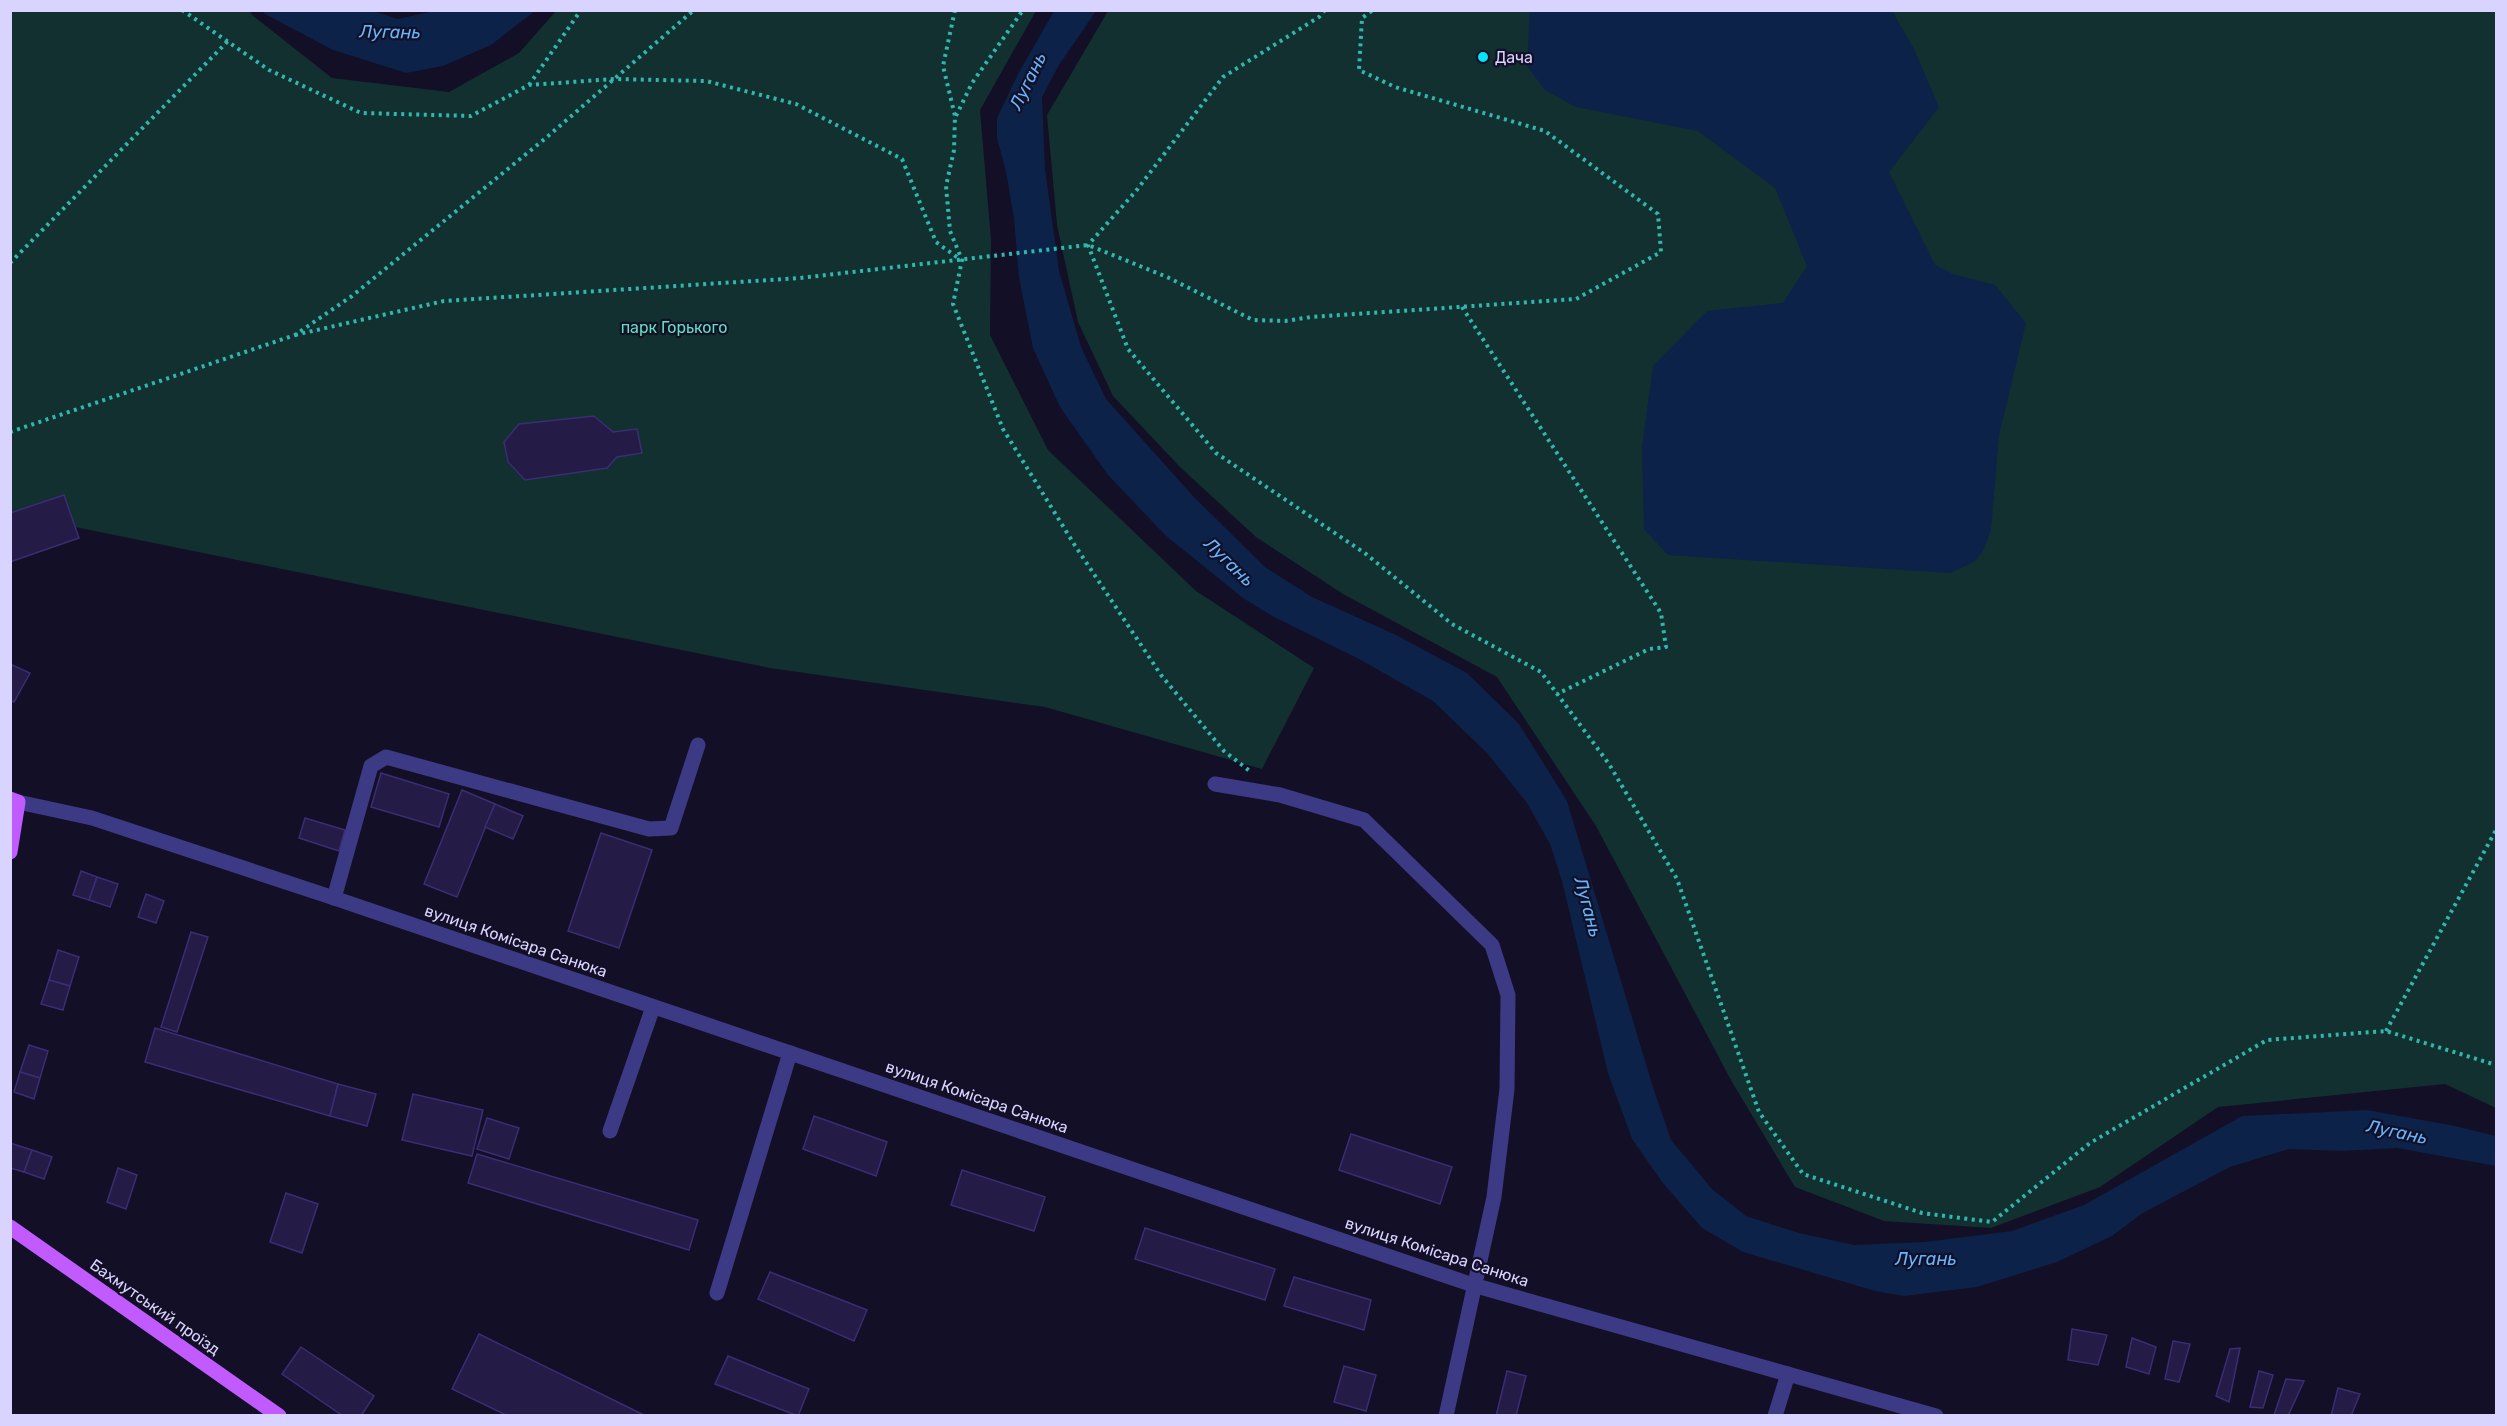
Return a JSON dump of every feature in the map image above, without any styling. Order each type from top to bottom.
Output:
[{"type":"main road","points":[[10,852],[14,801]]},
{"type":"main road","name":"Бахмутський проїзд","points":[[10,1227],[279,1416]]},
{"type":"street","points":[[334,898],[371,766],[386,757],[649,829],[671,828],[698,746]]},
{"type":"street","points":[[1215,784],[1280,795],[1364,820],[1492,945],[1508,995],[1507,1089],[1494,1197],[1446,1416]]},
{"type":"street","name":"вулиця Комісара Санюка","points":[[14,801],[92,818],[334,898],[1473,1285],[1936,1416]]},
{"type":"street","points":[[610,1131],[652,1007]]},
{"type":"street","points":[[717,1293],[789,1053]]},
{"type":"street","points":[[1775,1416],[1788,1374]]},
{"type":"path","points":[[182,10],[269,70],[361,113],[471,116],[529,85],[614,79],[706,81],[796,104],[902,159],[936,242],[962,260]]},
{"type":"path","points":[[529,85],[581,10]]},
{"type":"path","points":[[295,335],[352,296],[547,137],[694,10]]},
{"type":"path","points":[[955,10],[943,66],[956,116],[954,150],[946,186],[950,231],[962,260],[953,303],[1003,429],[1074,544],[1161,675],[1224,751],[1252,773]]},
{"type":"path","points":[[956,116],[972,83],[1023,10]]},
{"type":"path","points":[[1088,245],[1136,191],[1223,77],[1319,17],[1325,10]]},
{"type":"path","points":[[10,432],[295,335],[444,301],[800,278],[1088,245],[1167,277],[1253,320],[1285,321],[1576,299],[1660,252],[1658,214],[1545,131],[1395,87],[1359,70],[1362,18],[1373,10]]},
{"type":"path","points":[[10,263],[228,41]]},
{"type":"path","points":[[1088,245],[1128,349],[1216,453],[1366,554],[1452,624],[1541,672],[1609,764],[1677,879],[1759,1112],[1803,1174],[1922,1213],[1992,1222],[2091,1143],[2267,1040],[2386,1032],[2496,1065]]},
{"type":"path","points":[[1462,306],[1661,613],[1666,646],[1649,649],[1557,694]]},
{"type":"path","points":[[2386,1032],[2496,830]]},
{"type":"green space","name":"парк Горького","points":[[10,11],[250,11],[252,15],[332,78],[449,92],[519,53],[556,11],[1036,11],[980,110],[991,240],[990,335],[1048,450],[1196,591],[1314,668],[1262,769],[1045,707],[770,668],[11,514]]},
{"type":"green space","points":[[1108,11],[2496,11],[2496,1108],[2445,1084],[2218,1107],[2100,1187],[1991,1228],[1884,1221],[1795,1187],[1732,1082],[1596,826],[1497,677],[1343,594],[1256,537],[1180,467],[1113,396],[1078,322],[1057,225],[1047,115]]},
{"type":"water","name":"Лугань","points":[[262,11],[373,11],[398,19],[433,11],[535,11],[491,45],[443,66],[406,73],[333,50]]},
{"type":"water","name":"Лугань","points":[[1054,11],[1096,11],[1059,65],[1042,97],[1045,169],[1059,271],[1081,347],[1106,399],[1193,496],[1265,567],[1312,597],[1394,634],[1467,673],[1519,724],[1567,801],[1671,1140],[1712,1189],[1746,1216],[1799,1233],[1854,1245],[1925,1242],[2012,1231],[2084,1205],[2242,1116],[2367,1110],[2455,1126],[2496,1136],[2496,1166],[2397,1148],[2342,1151],[2289,1149],[2230,1167],[2141,1214],[2112,1236],[2057,1262],[1977,1287],[1904,1296],[1875,1291],[1743,1252],[1702,1228],[1662,1182],[1632,1139],[1608,1073],[1562,881],[1550,844],[1527,803],[1487,753],[1433,701],[1359,659],[1272,616],[1243,598],[1165,535],[1108,475],[1060,407],[1033,348],[1019,278],[1014,219],[1006,172],[997,138],[997,118],[1018,74]]},
{"type":"water","points":[[1530,11],[1892,11],[1914,49],[1939,107],[1889,172],[1935,265],[1953,274],[1995,285],[2026,323],[1999,435],[1991,530],[1983,551],[1974,562],[1950,573],[1668,555],[1644,529],[1642,447],[1653,366],[1707,311],[1783,303],[1807,266],[1775,188],[1698,131],[1576,107],[1545,90],[1527,66]]},
{"type":"building","points":[[594,416],[613,432],[637,429],[642,453],[617,457],[607,468],[525,480],[508,462],[504,442],[519,424]]},
{"type":"building","points":[[64,495],[79,538],[10,562],[10,513]]},
{"type":"building","points":[[10,664],[30,673],[14,702],[10,700]]},
{"type":"building","points":[[381,773],[449,794],[439,827],[371,807]]},
{"type":"building","points":[[462,790],[495,804],[457,897],[424,884]]},
{"type":"building","points":[[495,804],[523,816],[513,839],[485,827]]},
{"type":"building","points":[[305,818],[345,830],[339,851],[299,838]]},
{"type":"building","points":[[601,833],[652,850],[619,948],[568,931]]},
{"type":"building","points":[[81,871],[97,877],[89,900],[73,895]]},
{"type":"building","points":[[97,877],[118,884],[110,907],[89,900]]},
{"type":"building","points":[[146,894],[164,901],[156,923],[138,917]]},
{"type":"building","points":[[191,932],[208,937],[177,1032],[161,1027]]},
{"type":"building","points":[[58,950],[79,957],[70,986],[49,980]]},
{"type":"building","points":[[49,980],[70,986],[63,1010],[41,1004]]},
{"type":"building","points":[[155,1028],[338,1084],[330,1116],[145,1062]]},
{"type":"building","points":[[29,1045],[48,1051],[40,1078],[20,1072]]},
{"type":"building","points":[[20,1072],[40,1078],[34,1099],[14,1092]]},
{"type":"building","points":[[338,1084],[376,1094],[367,1126],[330,1116]]},
{"type":"building","points":[[413,1094],[483,1110],[472,1156],[402,1140]]},
{"type":"building","points":[[814,1116],[887,1142],[876,1176],[803,1149]]},
{"type":"building","points":[[487,1118],[519,1128],[509,1159],[477,1149]]},
{"type":"building","points":[[1351,1134],[1452,1167],[1440,1204],[1339,1170]]},
{"type":"building","points":[[10,1143],[32,1150],[24,1172],[10,1168]]},
{"type":"building","points":[[32,1150],[52,1157],[44,1179],[24,1172]]},
{"type":"building","points":[[477,1154],[698,1220],[689,1250],[468,1183]]},
{"type":"building","points":[[118,1168],[137,1175],[126,1209],[107,1202]]},
{"type":"building","points":[[962,1170],[1045,1197],[1034,1231],[951,1205]]},
{"type":"building","points":[[286,1193],[318,1204],[302,1253],[270,1242]]},
{"type":"building","points":[[1145,1228],[1275,1269],[1265,1300],[1135,1259]]},
{"type":"building","points":[[770,1272],[867,1310],[854,1341],[758,1299]]},
{"type":"building","points":[[1294,1277],[1371,1300],[1364,1330],[1284,1306]]},
{"type":"building","points":[[2072,1329],[2107,1335],[2098,1365],[2068,1360]]},
{"type":"building","points":[[479,1334],[646,1416],[508,1416],[452,1389]]},
{"type":"building","points":[[2132,1338],[2156,1347],[2149,1374],[2126,1367]]},
{"type":"building","points":[[2173,1341],[2190,1344],[2179,1382],[2165,1379]]},
{"type":"building","points":[[301,1347],[374,1396],[361,1416],[343,1416],[282,1374]]},
{"type":"building","points":[[2240,1348],[2229,1402],[2216,1396],[2230,1349]]},
{"type":"building","points":[[728,1356],[809,1389],[798,1416],[715,1384]]},
{"type":"building","points":[[1344,1366],[1376,1375],[1366,1411],[1334,1402]]},
{"type":"building","points":[[1507,1371],[1526,1376],[1516,1416],[1496,1416]]},
{"type":"building","points":[[2259,1371],[2273,1375],[2263,1408],[2250,1407]]},
{"type":"building","points":[[2286,1379],[2304,1381],[2288,1416],[2276,1416],[2274,1415]]},
{"type":"building","points":[[2338,1388],[2360,1394],[2351,1416],[2331,1416]]},
{"type":"place","name":"Дача","points":[[1483,57]]}]
